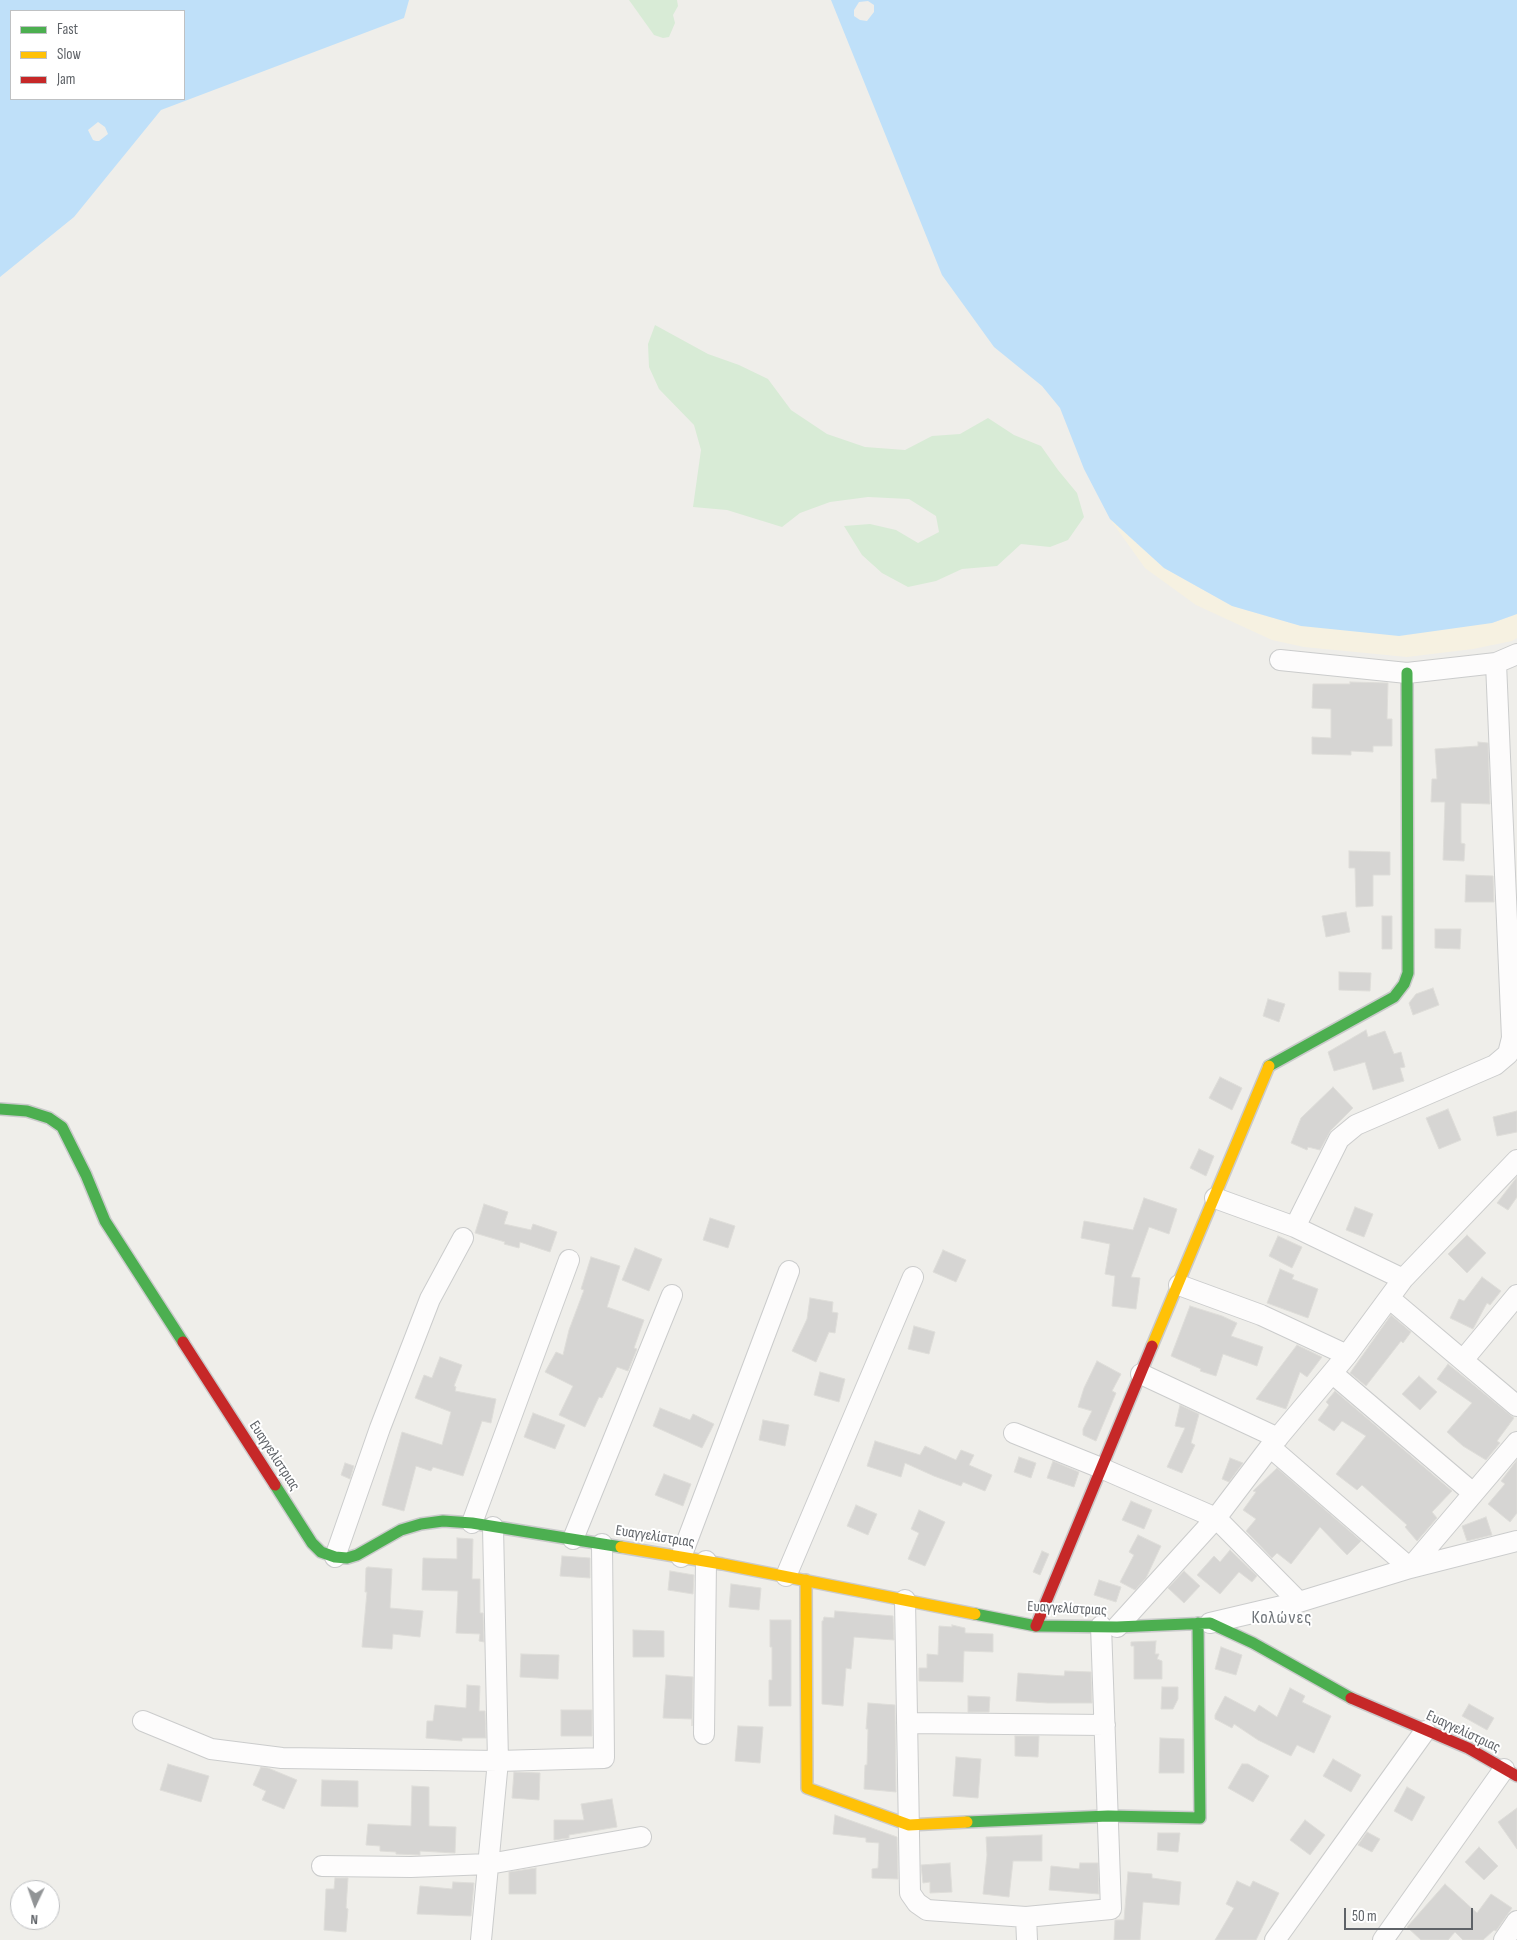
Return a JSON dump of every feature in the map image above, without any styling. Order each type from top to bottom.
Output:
[{"type":"street","points":[[1280,660],[1407,673],[1496,663],[1517,654]]},
{"type":"street","points":[[1295,1227],[1339,1139],[1350,1129],[1495,1065],[1508,1054],[1512,1038],[1496,663]]},
{"type":"street","points":[[1036,1626],[1268,1067],[1394,997],[1404,984],[1408,973],[1407,673]]},
{"type":"street","name":"Ευαγγελίστριας","points":[[0,1109],[28,1111],[48,1118],[62,1127],[86,1175],[105,1221],[312,1543],[321,1552],[335,1557],[347,1558],[401,1530],[421,1524],[443,1521],[472,1523],[706,1561],[1036,1626],[1204,1623],[1253,1643],[1341,1694],[1468,1748],[1511,1772]]},
{"type":"street","points":[[905,1600],[910,1893],[917,1903],[927,1910],[1026,1917],[1112,1909],[1105,1725],[1109,1626],[1216,1518],[1274,1443],[1332,1373],[1403,1279],[1517,1160]]},
{"type":"street","points":[[1215,1198],[1295,1227],[1403,1279]]},
{"type":"street","points":[[335,1557],[380,1428],[430,1299],[464,1238]]},
{"type":"street","points":[[472,1523],[568,1260]]},
{"type":"street","points":[[680,1557],[789,1271]]},
{"type":"street","points":[[786,1576],[913,1278]]},
{"type":"street","points":[[1179,1284],[1261,1315],[1346,1355]]},
{"type":"street","points":[[573,1540],[672,1295]]},
{"type":"street","points":[[1463,1360],[1517,1295]]},
{"type":"street","points":[[1389,1298],[1517,1406]]},
{"type":"street","points":[[1332,1373],[1473,1494]]},
{"type":"street","points":[[1141,1374],[1274,1443],[1410,1568]]},
{"type":"street","points":[[1014,1434],[1100,1468],[1216,1518],[1299,1602]]},
{"type":"street","points":[[1410,1568],[1517,1442]]},
{"type":"street","points":[[481,1940],[498,1761],[493,1527]]},
{"type":"street","points":[[806,1580],[807,1788],[909,1825],[1108,1816],[1200,1818],[1204,1623],[1299,1602],[1410,1568],[1517,1541]]},
{"type":"street","points":[[142,1721],[211,1749],[282,1758],[498,1761],[604,1758],[602,1544]]},
{"type":"street","points":[[704,1734],[706,1561]]},
{"type":"street","points":[[907,1723],[1105,1725]]},
{"type":"street","points":[[1275,1940],[1425,1731]]},
{"type":"street","points":[[1383,1940],[1511,1772]]},
{"type":"street","points":[[322,1866],[411,1867],[489,1864],[641,1837]]},
{"type":"street","points":[[1026,1917],[1027,1940]]},
{"type":"street","points":[[1504,1940],[1517,1921]]},
{"type":"green space","points":[[629,0],[677,0],[678,6],[673,15],[675,23],[669,37],[663,38],[654,35]]},
{"type":"green space","points":[[655,325],[708,354],[739,365],[768,379],[791,410],[827,434],[865,447],[905,450],[932,436],[960,434],[988,418],[1014,435],[1041,446],[1077,493],[1084,517],[1068,540],[1050,547],[1021,544],[997,566],[962,569],[936,581],[908,587],[882,573],[862,555],[844,526],[870,524],[896,530],[918,543],[939,532],[936,516],[909,499],[868,497],[830,502],[800,513],[782,527],[727,510],[693,507],[701,450],[694,425],[659,389],[649,367],[648,344]]},
{"type":"sand","points":[[1110,519],[1164,568],[1232,606],[1301,626],[1492,623],[1517,614],[1517,638],[1512,641],[1473,649],[1407,657],[1304,647],[1272,640],[1196,605],[1145,568]]},
{"type":"water","points":[[0,0],[409,0],[404,18],[161,110],[74,217],[0,277]],"holes":[[[98,122],[105,127],[108,134],[99,141],[93,140],[88,130]]]},
{"type":"water","points":[[831,0],[1517,0],[1517,614],[1492,623],[1399,636],[1301,626],[1232,606],[1164,568],[1110,519],[1084,469],[1060,408],[1042,386],[994,347],[942,275]],"holes":[[[868,1],[874,5],[874,12],[867,21],[860,20],[854,16],[854,10],[859,2]]]},
{"type":"building","points":[[1350,682],[1388,683],[1387,719],[1392,719],[1392,746],[1373,746],[1373,752],[1351,751],[1351,755],[1312,754],[1312,737],[1331,738],[1331,709],[1312,708],[1313,684],[1350,684]]},
{"type":"building","points":[[1478,742],[1488,743],[1490,804],[1461,803],[1461,843],[1465,844],[1464,861],[1443,860],[1445,802],[1431,802],[1432,779],[1437,779],[1435,749],[1478,746]]},
{"type":"building","points":[[1349,851],[1390,852],[1390,875],[1373,875],[1373,906],[1356,907],[1355,868],[1349,868]]},
{"type":"building","points":[[1466,875],[1493,876],[1494,902],[1465,902]]},
{"type":"building","points":[[1346,912],[1350,932],[1326,937],[1322,916]]},
{"type":"building","points":[[1382,916],[1392,916],[1392,949],[1382,949]]},
{"type":"building","points":[[1435,929],[1461,929],[1460,949],[1435,948]]},
{"type":"building","points":[[1339,972],[1371,973],[1370,991],[1339,990]]},
{"type":"building","points":[[1433,988],[1439,1005],[1413,1015],[1409,1003],[1416,994]]},
{"type":"building","points":[[1268,999],[1285,1004],[1279,1022],[1263,1016]]},
{"type":"building","points":[[1366,1030],[1368,1037],[1385,1031],[1394,1054],[1401,1052],[1405,1067],[1400,1068],[1404,1081],[1373,1090],[1365,1062],[1334,1071],[1328,1052]]},
{"type":"building","points":[[1220,1077],[1242,1088],[1232,1110],[1209,1098]]},
{"type":"building","points":[[1333,1087],[1353,1108],[1331,1130],[1320,1150],[1308,1147],[1307,1150],[1291,1143],[1301,1118]]},
{"type":"building","points":[[1448,1109],[1461,1140],[1439,1149],[1426,1118]]},
{"type":"building","points":[[1517,1111],[1517,1132],[1497,1136],[1493,1117]]},
{"type":"building","points":[[1199,1149],[1214,1156],[1206,1176],[1190,1168]]},
{"type":"building","points":[[1517,1177],[1517,1197],[1508,1210],[1497,1203]]},
{"type":"building","points":[[1144,1198],[1177,1209],[1169,1234],[1149,1227],[1131,1277],[1140,1278],[1136,1309],[1112,1306],[1115,1276],[1105,1274],[1110,1244],[1081,1238],[1084,1221],[1133,1230]]},
{"type":"building","points":[[484,1204],[508,1212],[504,1224],[531,1230],[533,1224],[557,1232],[550,1252],[520,1242],[519,1248],[475,1233]]},
{"type":"building","points":[[1355,1207],[1373,1214],[1364,1237],[1346,1230]]},
{"type":"building","points":[[710,1218],[735,1226],[728,1248],[703,1240]]},
{"type":"building","points":[[1467,1235],[1486,1253],[1467,1273],[1448,1254]]},
{"type":"building","points":[[1278,1236],[1302,1247],[1292,1268],[1269,1256]]},
{"type":"building","points":[[635,1248],[662,1259],[649,1291],[622,1280]]},
{"type":"building","points":[[943,1250],[966,1260],[956,1282],[933,1272]]},
{"type":"building","points":[[591,1257],[620,1266],[607,1307],[644,1320],[634,1348],[637,1349],[628,1371],[617,1367],[602,1398],[599,1397],[585,1427],[559,1415],[573,1386],[545,1372],[556,1352],[563,1355],[569,1330],[584,1290],[581,1289]]},
{"type":"building","points":[[1280,1269],[1294,1275],[1292,1279],[1318,1289],[1308,1318],[1267,1303]]},
{"type":"building","points":[[1482,1277],[1501,1291],[1490,1305],[1487,1303],[1473,1329],[1450,1318],[1459,1299],[1464,1301]]},
{"type":"building","points":[[810,1298],[833,1302],[832,1312],[838,1313],[835,1333],[829,1332],[816,1362],[792,1351],[807,1319]]},
{"type":"building","points":[[1190,1306],[1237,1323],[1231,1336],[1263,1347],[1257,1366],[1223,1354],[1216,1376],[1200,1371],[1201,1369],[1171,1356]]},
{"type":"building","points":[[1391,1315],[1411,1332],[1403,1343],[1401,1341],[1366,1386],[1350,1373]]},
{"type":"building","points":[[914,1326],[935,1332],[929,1354],[908,1349]]},
{"type":"building","points":[[1297,1345],[1322,1357],[1307,1377],[1300,1372],[1286,1409],[1256,1399]]},
{"type":"building","points":[[440,1357],[462,1365],[454,1386],[456,1387],[455,1391],[496,1399],[491,1423],[482,1421],[463,1476],[433,1467],[431,1471],[416,1466],[404,1511],[382,1505],[402,1432],[442,1445],[451,1412],[415,1398],[424,1375],[432,1378]]},
{"type":"building","points":[[1097,1361],[1121,1374],[1112,1391],[1116,1393],[1096,1441],[1083,1435],[1083,1429],[1092,1411],[1078,1407],[1084,1388]]},
{"type":"building","points":[[1448,1364],[1514,1418],[1497,1441],[1500,1443],[1486,1460],[1463,1446],[1447,1432],[1472,1403],[1437,1379]]},
{"type":"building","points":[[820,1372],[845,1379],[839,1402],[814,1395]]},
{"type":"building","points":[[1419,1376],[1437,1392],[1420,1410],[1402,1394]]},
{"type":"building","points":[[1335,1391],[1452,1491],[1432,1512],[1437,1518],[1417,1541],[1405,1527],[1407,1525],[1362,1485],[1357,1490],[1336,1474],[1366,1436],[1342,1421],[1334,1431],[1318,1420],[1329,1405],[1326,1402]]},
{"type":"building","points":[[1180,1405],[1199,1414],[1191,1443],[1195,1445],[1182,1473],[1167,1467],[1185,1428],[1175,1426]]},
{"type":"building","points":[[660,1408],[690,1420],[693,1414],[714,1424],[702,1448],[653,1426]]},
{"type":"building","points":[[533,1413],[565,1425],[555,1449],[524,1437]]},
{"type":"building","points":[[763,1420],[789,1425],[785,1446],[759,1440]]},
{"type":"building","points":[[875,1441],[920,1455],[925,1446],[956,1460],[961,1450],[974,1455],[969,1465],[992,1475],[985,1491],[963,1482],[961,1486],[905,1463],[901,1477],[867,1466]]},
{"type":"building","points":[[1019,1457],[1036,1463],[1031,1478],[1014,1472]]},
{"type":"building","points":[[1230,1458],[1243,1463],[1229,1482],[1222,1479]]},
{"type":"building","points":[[1517,1460],[1517,1513],[1510,1522],[1488,1504],[1505,1484],[1501,1481]]},
{"type":"building","points":[[1053,1461],[1079,1472],[1074,1487],[1047,1478]]},
{"type":"building","points":[[345,1463],[354,1466],[350,1479],[341,1475]]},
{"type":"building","points":[[1277,1468],[1361,1541],[1347,1555],[1320,1527],[1291,1564],[1277,1553],[1272,1558],[1246,1531],[1256,1519],[1243,1510],[1256,1492],[1253,1491]]},
{"type":"building","points":[[664,1474],[691,1484],[683,1506],[655,1495]]},
{"type":"building","points":[[1131,1501],[1152,1510],[1144,1529],[1122,1520]]},
{"type":"building","points":[[856,1505],[877,1514],[868,1535],[847,1526]]},
{"type":"building","points":[[919,1510],[945,1522],[925,1566],[908,1559],[919,1533],[911,1529]]},
{"type":"building","points":[[1486,1517],[1492,1535],[1467,1541],[1462,1526]]},
{"type":"building","points":[[1138,1535],[1161,1546],[1146,1578],[1135,1590],[1120,1582],[1134,1555],[1129,1552]]},
{"type":"building","points":[[457,1538],[473,1539],[472,1579],[480,1579],[480,1613],[483,1613],[484,1642],[479,1641],[480,1634],[456,1633],[458,1591],[422,1590],[423,1558],[457,1559]]},
{"type":"building","points":[[1230,1550],[1257,1576],[1252,1582],[1239,1572],[1220,1594],[1197,1575],[1214,1556],[1220,1562]]},
{"type":"building","points":[[1042,1551],[1049,1554],[1040,1575],[1033,1572]]},
{"type":"building","points":[[562,1556],[590,1558],[590,1578],[560,1576]]},
{"type":"building","points":[[366,1568],[392,1569],[390,1608],[423,1611],[420,1637],[393,1634],[392,1649],[362,1647],[367,1592],[365,1592]]},
{"type":"building","points":[[670,1571],[694,1575],[693,1594],[668,1590]]},
{"type":"building","points":[[1184,1571],[1200,1586],[1184,1603],[1168,1588]]},
{"type":"building","points":[[1099,1580],[1121,1587],[1116,1602],[1094,1595]]},
{"type":"building","points":[[731,1584],[761,1588],[759,1610],[729,1607]]},
{"type":"building","points":[[835,1611],[893,1616],[894,1640],[854,1637],[851,1669],[846,1668],[843,1706],[822,1704],[822,1621],[824,1617],[834,1618]]},
{"type":"building","points":[[770,1620],[791,1620],[791,1706],[769,1706],[769,1680],[772,1680]]},
{"type":"building","points":[[952,1625],[965,1628],[965,1633],[993,1634],[993,1652],[964,1651],[963,1682],[919,1681],[919,1668],[927,1668],[927,1654],[938,1655],[939,1626],[952,1627]]},
{"type":"building","points":[[633,1630],[664,1631],[664,1657],[633,1657]]},
{"type":"building","points":[[1156,1641],[1155,1654],[1159,1654],[1157,1659],[1162,1661],[1162,1679],[1134,1679],[1134,1646],[1131,1646],[1131,1642]]},
{"type":"building","points":[[1221,1647],[1242,1655],[1236,1675],[1215,1669]]},
{"type":"building","points":[[521,1654],[559,1655],[558,1679],[520,1677]]},
{"type":"building","points":[[1065,1671],[1091,1672],[1092,1703],[1016,1701],[1018,1673],[1064,1676]]},
{"type":"building","points":[[666,1675],[693,1677],[692,1726],[692,1719],[663,1718]]},
{"type":"building","points":[[467,1685],[480,1686],[479,1711],[485,1711],[486,1738],[462,1738],[462,1741],[426,1738],[427,1721],[433,1721],[435,1705],[466,1708]]},
{"type":"building","points":[[1162,1687],[1178,1687],[1178,1699],[1173,1709],[1161,1709]]},
{"type":"building","points":[[1290,1688],[1305,1696],[1302,1702],[1331,1716],[1314,1753],[1297,1745],[1291,1756],[1258,1740],[1234,1724],[1232,1728],[1215,1719],[1215,1715],[1225,1696],[1255,1712],[1259,1705],[1277,1717]]},
{"type":"building","points":[[968,1696],[990,1697],[989,1712],[968,1712]]},
{"type":"building","points":[[868,1703],[895,1705],[896,1792],[864,1789],[865,1765],[867,1765],[868,1729],[866,1729]]},
{"type":"building","points":[[1469,1704],[1494,1718],[1487,1730],[1462,1716]]},
{"type":"building","points":[[561,1710],[592,1710],[592,1736],[561,1736]]},
{"type":"building","points":[[738,1726],[763,1727],[760,1763],[735,1761]]},
{"type":"building","points":[[1015,1736],[1039,1736],[1038,1757],[1015,1756]]},
{"type":"building","points":[[1160,1738],[1184,1739],[1184,1773],[1159,1773]]},
{"type":"building","points":[[956,1757],[981,1759],[978,1798],[953,1796]]},
{"type":"building","points":[[1333,1759],[1361,1775],[1351,1792],[1323,1776]]},
{"type":"building","points":[[168,1764],[209,1776],[201,1802],[160,1790]]},
{"type":"building","points":[[1242,1764],[1248,1764],[1269,1776],[1253,1802],[1228,1788]]},
{"type":"building","points":[[261,1767],[297,1780],[284,1809],[262,1800],[266,1791],[253,1785]]},
{"type":"building","points":[[514,1772],[540,1773],[539,1800],[512,1798]]},
{"type":"building","points":[[322,1780],[358,1781],[358,1807],[321,1806]]},
{"type":"building","points":[[412,1786],[429,1787],[429,1826],[456,1827],[455,1853],[420,1851],[420,1855],[396,1854],[396,1852],[380,1851],[380,1846],[366,1845],[368,1824],[411,1826]]},
{"type":"building","points":[[1407,1787],[1425,1797],[1412,1821],[1394,1811]]},
{"type":"building","points":[[612,1799],[617,1827],[569,1835],[569,1838],[554,1840],[554,1820],[584,1820],[581,1804]]},
{"type":"building","points":[[1517,1808],[1517,1849],[1498,1822]]},
{"type":"building","points":[[835,1815],[897,1837],[898,1879],[872,1878],[872,1869],[878,1868],[879,1843],[866,1842],[866,1838],[833,1834]]},
{"type":"building","points":[[1305,1820],[1325,1835],[1310,1855],[1290,1840]]},
{"type":"building","points":[[1367,1832],[1380,1839],[1372,1852],[1358,1845]]},
{"type":"building","points":[[1158,1833],[1180,1833],[1178,1852],[1157,1850]]},
{"type":"building","points":[[1042,1835],[1042,1861],[1013,1861],[1009,1897],[983,1894],[987,1855],[986,1837]]},
{"type":"building","points":[[1479,1847],[1498,1866],[1484,1880],[1465,1862]]},
{"type":"building","points":[[950,1863],[952,1892],[930,1893],[930,1882],[923,1883],[921,1865]]},
{"type":"building","points":[[1080,1863],[1098,1863],[1099,1894],[1049,1890],[1051,1866],[1079,1869]]},
{"type":"building","points":[[536,1868],[536,1894],[509,1894],[509,1872]]},
{"type":"building","points":[[1128,1872],[1152,1874],[1152,1878],[1181,1882],[1179,1905],[1143,1902],[1140,1940],[1114,1940],[1115,1920],[1124,1920]]},
{"type":"building","points":[[335,1878],[348,1878],[346,1932],[324,1930],[326,1889],[334,1889]]},
{"type":"building","points":[[1237,1881],[1250,1887],[1253,1881],[1279,1893],[1256,1940],[1215,1940],[1234,1908],[1226,1904]]},
{"type":"building","points":[[453,1882],[474,1883],[471,1916],[417,1914],[420,1886],[452,1889]]},
{"type":"building","points":[[1445,1884],[1477,1913],[1491,1894],[1512,1908],[1496,1931],[1494,1930],[1483,1940],[1463,1940],[1455,1932],[1448,1940],[1421,1940],[1407,1927]]},
{"type":"traffic: fast","points":[[1269,1066],[1394,997],[1404,984],[1408,973],[1407,673]]},
{"type":"traffic: fast","points":[[0,1109],[27,1111],[49,1118],[62,1127],[86,1175],[105,1221],[183,1342]]},
{"type":"traffic: fast","points":[[275,1485],[312,1543],[321,1552],[335,1557],[347,1558],[357,1555],[401,1530],[421,1524],[443,1521],[472,1523],[621,1547]]},
{"type":"traffic: fast","points":[[975,1614],[1036,1626],[1117,1627],[1210,1623],[1253,1643],[1351,1698]]},
{"type":"traffic: fast","points":[[967,1822],[1108,1816],[1200,1818],[1198,1623]]},
{"type":"traffic: slow","points":[[1152,1346],[1269,1066]]},
{"type":"traffic: slow","points":[[621,1547],[722,1564],[975,1614]]},
{"type":"traffic: slow","points":[[806,1580],[807,1788],[909,1825],[967,1822]]},
{"type":"traffic: jam","points":[[183,1342],[275,1485]]},
{"type":"traffic: jam","points":[[1036,1626],[1152,1346]]},
{"type":"traffic: jam","points":[[1351,1698],[1468,1748],[1517,1776]]},
{"type":"district","name":"Κολώνες","points":[[1282,1618]]}]
